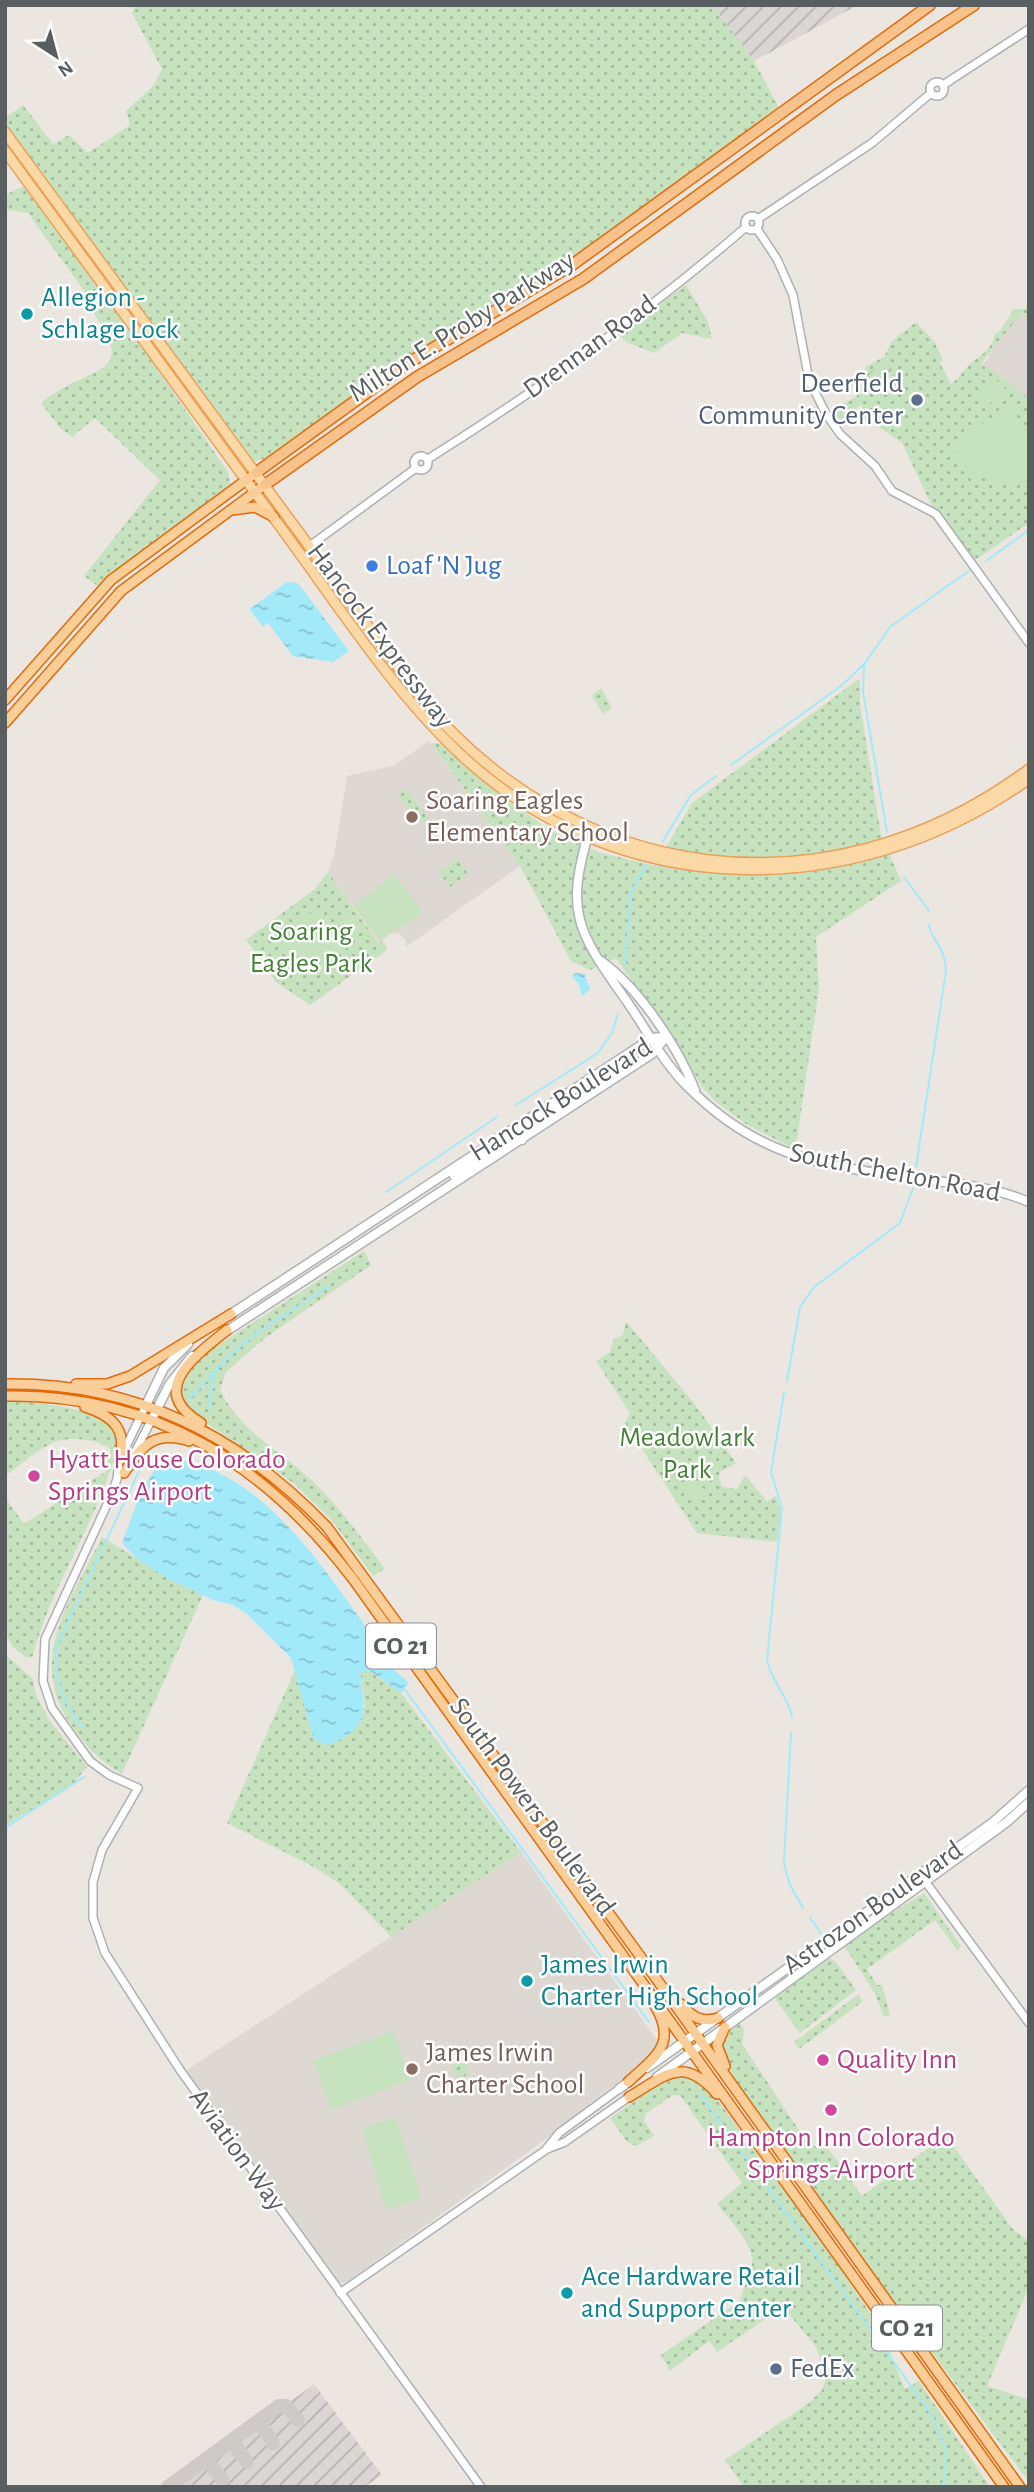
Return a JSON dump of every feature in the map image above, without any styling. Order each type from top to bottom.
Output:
[{"type":"highway","name":"Milton E. Proby Parkway","points":[[5,701],[111,580],[404,365],[572,264],[930,5]]},
{"type":"highway","name":"Milton E. Proby Parkway","points":[[5,723],[121,591],[230,510],[416,377],[583,279],[836,95],[974,5]]},
{"type":"highway","points":[[230,510],[255,507],[274,517]]},
{"type":"highway","points":[[23,1384],[114,1382],[130,1376],[231,1314]]},
{"type":"highway","points":[[227,1330],[185,1369],[176,1388],[177,1401],[189,1415],[232,1442],[265,1469]]},
{"type":"highway","name":"South Powers Boulevard","points":[[5,1384],[94,1392],[146,1405],[205,1429],[265,1469],[311,1510],[340,1541],[1022,2487]]},
{"type":"highway","name":"South Powers Boulevard","points":[[5,1396],[43,1396],[96,1404],[141,1416],[197,1440],[234,1462],[279,1495],[329,1548],[686,2040],[1003,2485]]},
{"type":"highway","points":[[43,1396],[87,1407],[112,1419],[123,1437],[119,1461]]},
{"type":"highway","points":[[121,1476],[144,1444],[165,1436],[196,1444],[234,1462]]},
{"type":"highway","points":[[609,1933],[659,2013],[665,2030],[665,2038],[658,2053],[628,2082]]},
{"type":"highway","points":[[640,1956],[689,2013],[701,2020],[718,2018]]},
{"type":"highway","points":[[725,2027],[718,2040],[719,2056],[802,2181]]},
{"type":"highway","points":[[629,2097],[669,2073],[677,2070],[693,2072],[709,2084],[763,2149]]},
{"type":"main road","name":"Hancock Expressway","points":[[5,132],[266,484],[405,677],[444,724],[515,787],[588,833],[701,859],[759,863],[805,860],[863,850],[927,828],[990,796],[1029,769]]},
{"type":"main road","name":"Hancock Expressway","points":[[5,151],[407,696],[455,750],[535,811],[638,854],[688,864],[759,870],[815,867],[882,853],[929,837],[981,811],[1029,779]]},
{"type":"main road","name":"South Chelton Road","points":[[588,833],[579,862],[576,896],[580,925],[596,957],[686,1085],[750,1137],[796,1158],[989,1189],[1029,1202]]},
{"type":"main road","name":"South Chelton Road","points":[[596,957],[621,975],[666,1037],[696,1092]]},
{"type":"main road","name":"Hancock Boulevard","points":[[146,1405],[170,1360],[231,1314],[652,1038],[666,1037]]},
{"type":"main road","name":"Hancock Boulevard","points":[[151,1421],[184,1363],[227,1330],[659,1049],[666,1037]]},
{"type":"main road","points":[[522,1140],[521,1134],[527,1128],[569,1099],[588,1081]]},
{"type":"main road","points":[[428,1199],[460,1172],[508,1140],[514,1128]]},
{"type":"main road","points":[[362,1230],[367,1238],[372,1230],[423,1196],[426,1186]]},
{"type":"main road","points":[[304,1279],[359,1240],[362,1230]]},
{"type":"main road","name":"Astrozon Boulevard","points":[[629,2097],[923,1878],[1029,1790]]},
{"type":"main road","name":"Astrozon Boulevard","points":[[619,2089],[1029,1802]]},
{"type":"street","points":[[1029,29],[943,85],[941,95],[932,93],[853,157],[758,219],[757,229],[790,286],[799,316],[809,380],[826,414],[845,439],[875,466],[892,491],[936,513],[1029,643]]},
{"type":"street","name":"Drennan Road","points":[[310,545],[416,468],[426,469],[428,459],[603,338],[706,261],[746,227],[748,218],[758,219]]},
{"type":"street","points":[[746,227],[757,229]]},
{"type":"street","points":[[121,1476],[119,1461],[146,1405]]},
{"type":"street","points":[[121,1476],[151,1421]]},
{"type":"street","name":"Aviation Way","points":[[121,1476],[49,1629],[43,1648],[42,1670],[52,1708],[84,1754],[109,1775],[138,1788],[102,1850],[95,1872],[91,1904],[100,1943],[180,2070],[481,2487]]},
{"type":"street","points":[[923,1878],[1029,2023]]},
{"type":"street","name":"Astrozon Boulevard","points":[[547,2149],[559,2133],[619,2089]]},
{"type":"street","name":"Astrozon Boulevard","points":[[340,2293],[547,2149],[565,2142],[629,2097]]},
{"type":"shaded area","points":[[712,5],[858,5],[754,61]]},
{"type":"shaded area","points":[[1029,312],[1029,399],[991,369],[979,366],[987,360],[997,340],[1019,316]]},
{"type":"shaded area","name":"Soaring Eagles Elementary School","points":[[429,741],[520,866],[406,947],[406,940],[398,933],[389,934],[382,942],[378,941],[328,872],[334,855],[347,776],[393,766]]},
{"type":"shaded area","name":"James Irwin Charter School","points":[[521,1852],[660,2044],[646,2062],[589,2104],[586,2110],[347,2282],[340,2283],[187,2074],[188,2069]]},
{"type":"shaded area","points":[[314,2384],[382,2475],[364,2487],[178,2485]]},
{"type":"green space","points":[[135,5],[712,5],[754,61],[780,110],[562,267],[429,345],[264,459],[254,461],[5,123],[5,118],[23,105],[53,144],[69,135],[88,153],[130,125],[126,111],[154,85],[162,69],[132,13]]},
{"type":"green space","points":[[24,186],[134,335],[228,472],[231,487],[99,587],[84,576],[160,480],[95,418],[72,437],[60,428],[41,403],[105,366],[111,357],[111,344],[102,325],[83,299],[87,295],[28,213],[5,209],[5,195]]},
{"type":"green space","points":[[686,285],[708,322],[712,339],[682,333],[654,353],[626,342],[619,334]]},
{"type":"green space","points":[[1029,301],[1029,312],[1019,316],[980,365],[991,369],[1029,399],[1029,523],[974,561],[932,506],[902,443],[871,421],[866,422],[861,416],[862,404],[838,423],[830,411],[857,396],[856,391],[866,366],[884,357],[892,341],[916,322],[935,342],[943,360],[940,363],[951,384],[989,348],[994,334],[1000,331],[1014,309],[1025,309]]},
{"type":"green space","points":[[887,361],[895,374],[874,388],[866,375]]},
{"type":"green space","points":[[997,380],[1006,390],[985,408],[975,397]]},
{"type":"green space","points":[[1008,407],[1012,408],[1029,438],[1029,480],[1005,483],[973,472],[950,444]]},
{"type":"green space","points":[[860,678],[860,704],[881,835],[901,881],[816,937],[819,988],[797,1140],[795,1147],[790,1147],[746,1124],[716,1102],[702,1087],[681,1050],[616,958],[590,970],[571,961],[520,866],[431,743],[440,743],[495,791],[550,830],[598,852],[655,866],[692,803]]},
{"type":"green space","points":[[601,688],[612,708],[603,714],[592,696]]},
{"type":"green space","points":[[406,788],[428,818],[421,823],[398,794]]},
{"type":"green space","points":[[458,859],[468,874],[450,887],[439,872]]},
{"type":"green space","name":"Soaring Eagles Park","points":[[328,872],[377,941],[385,943],[387,950],[310,1005],[276,982],[246,940],[315,889]]},
{"type":"green space","points":[[394,874],[421,910],[420,915],[379,940],[354,906]]},
{"type":"green space","points":[[315,910],[319,910],[346,948],[338,955],[319,962],[309,961],[291,953],[278,937]]},
{"type":"green space","points":[[356,916],[358,934],[346,936],[344,917]]},
{"type":"green space","points":[[364,1251],[371,1265],[265,1338],[226,1372],[220,1390],[238,1417],[319,1487],[358,1533],[385,1569],[373,1576],[331,1519],[296,1485],[192,1413],[180,1400],[180,1383],[198,1358]]},
{"type":"green space","name":"Meadowlark Park","points":[[626,1321],[697,1407],[736,1463],[720,1472],[722,1487],[737,1489],[745,1475],[767,1502],[776,1496],[780,1512],[777,1542],[697,1533],[625,1423],[630,1413],[596,1361],[610,1352],[614,1339],[623,1335]]},
{"type":"green space","points":[[5,1402],[48,1404],[81,1411],[107,1422],[116,1430],[115,1454],[110,1471],[57,1589],[33,1656],[27,1658],[13,1647],[5,1634],[5,1497],[24,1524],[105,1472],[111,1450],[100,1443],[86,1440],[58,1441],[39,1451],[5,1476]]},
{"type":"green space","points":[[697,1480],[708,1495],[698,1502],[687,1487]]},
{"type":"green space","points":[[102,1537],[169,1579],[203,1595],[122,1774],[100,1758],[72,1726],[59,1702],[52,1677],[53,1654],[66,1607]]},
{"type":"green space","points":[[5,1654],[33,1679],[36,1695],[49,1720],[87,1767],[73,1784],[5,1826]]},
{"type":"green space","points":[[295,1670],[314,1740],[365,1707],[360,1670],[369,1671],[401,1693],[521,1852],[391,1937],[341,1885],[316,1868],[227,1823]]},
{"type":"green space","points":[[924,1893],[961,1946],[958,1951],[935,1920],[867,1969],[877,1985],[882,1985],[890,2015],[884,2017],[874,1992],[845,1947],[846,1942]]},
{"type":"green space","points":[[829,1958],[836,1962],[856,1990],[800,2033],[776,2000],[776,1996]]},
{"type":"green space","points":[[859,1994],[862,2002],[799,2049],[794,2042]]},
{"type":"green space","points":[[740,2022],[744,2030],[742,2044],[808,2144],[818,2147],[823,2144],[828,2148],[862,2196],[931,2146],[936,2150],[948,2143],[954,2147],[1012,2228],[1029,2242],[1029,2287],[987,2386],[1029,2400],[1029,2482],[849,2242],[734,2077],[722,2048],[726,2036]]},
{"type":"green space","points":[[393,2031],[411,2079],[331,2110],[313,2061]]},
{"type":"green space","points":[[460,2062],[466,2064],[466,2076],[460,2078],[454,2076],[452,2070],[454,2064]]},
{"type":"green space","points":[[682,2074],[693,2076],[711,2091],[815,2231],[879,2326],[905,2389],[919,2381],[990,2487],[744,2487],[725,2460],[809,2403],[822,2390],[826,2378],[817,2348],[783,2307],[717,2352],[709,2341],[670,2371],[661,2355],[740,2301],[752,2265],[746,2241],[717,2204],[742,2183],[680,2095],[673,2095],[645,2114],[644,2121],[654,2136],[636,2146],[627,2142],[610,2118],[651,2090]]},
{"type":"green space","points":[[396,2117],[421,2198],[386,2210],[362,2128]]},
{"type":"water","points":[[287,582],[298,583],[349,651],[333,662],[293,656],[268,623],[263,627],[249,609]]},
{"type":"water","points":[[575,973],[584,973],[590,989],[582,996],[579,985],[572,976]]},
{"type":"water","points":[[171,1458],[205,1467],[235,1482],[289,1527],[375,1639],[383,1660],[409,1683],[401,1693],[370,1671],[360,1671],[363,1707],[359,1724],[343,1738],[329,1745],[314,1740],[291,1658],[248,1615],[233,1605],[213,1600],[169,1579],[137,1559],[122,1543],[139,1497],[159,1462]]},
{"type":"waterway","points":[[986,561],[1029,530]]},
{"type":"waterway","points":[[731,765],[841,686],[865,663],[890,627],[970,570]]},
{"type":"waterway","points":[[864,664],[863,692],[887,832]]},
{"type":"waterway","points":[[663,841],[691,795],[716,776]]},
{"type":"waterway","points":[[625,965],[631,891],[647,865]]},
{"type":"waterway","points":[[904,877],[929,911]]},
{"type":"waterway","points":[[916,1167],[946,971],[941,949],[929,925]]},
{"type":"waterway","points":[[516,1105],[598,1053],[612,1033],[618,1014]]},
{"type":"waterway","points":[[386,1192],[497,1117]]},
{"type":"waterway","points":[[787,1381],[800,1307],[814,1287],[900,1223],[913,1188]]},
{"type":"waterway","points":[[190,1398],[231,1354],[258,1332],[329,1286]]},
{"type":"waterway","points":[[209,1408],[214,1374]]},
{"type":"waterway","points":[[784,1393],[771,1472],[782,1508],[767,1660],[792,1716]]},
{"type":"waterway","points":[[82,1727],[61,1689],[57,1669],[57,1646],[147,1454]]},
{"type":"waterway","points":[[403,1687],[649,2022]]},
{"type":"waterway","points":[[791,1732],[784,1863],[789,1883],[803,1908]]},
{"type":"waterway","points":[[5,1828],[84,1777]]},
{"type":"waterway","points":[[810,1918],[823,1936]]},
{"type":"waterway","points":[[700,2094],[932,2415],[946,2451],[943,2487]]},
{"type":"taxiway","points":[[168,2487],[279,2406],[286,2406],[298,2420]]},
{"type":"taxiway","points":[[254,2425],[262,2426],[273,2443]]},
{"type":"taxiway","points":[[227,2444],[234,2444],[247,2462]]},
{"type":"taxiway","points":[[203,2462],[210,2464],[222,2479]]},
{"type":"place","name":"Allegion - Schlage Lock","points":[[27,314]]},
{"type":"place","name":"Deerfield Community Center","points":[[917,400]]},
{"type":"place","name":"Loaf 'N Jug","points":[[372,566]]},
{"type":"place","name":"Soaring Eagles Elementary School","points":[[412,817]]},
{"type":"place","name":"Hyatt House Colorado Springs Airport","points":[[34,1476]]},
{"type":"place","name":"James Irwin Charter High School","points":[[527,1981]]},
{"type":"place","name":"Quality Inn","points":[[823,2060]]},
{"type":"place","name":"James Irwin Charter School","points":[[412,2069]]},
{"type":"place","name":"Hampton Inn Colorado Springs-Airport","points":[[831,2110]]},
{"type":"place","name":"Ace Hardware Retail and Support Center","points":[[567,2293]]},
{"type":"place","name":"FedEx","points":[[776,2369]]}]
